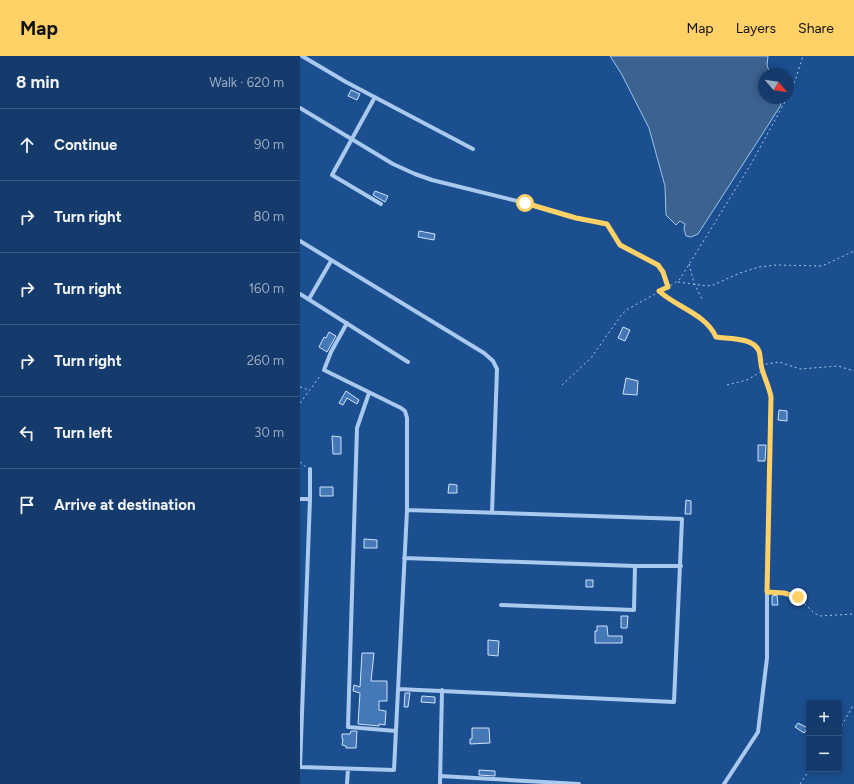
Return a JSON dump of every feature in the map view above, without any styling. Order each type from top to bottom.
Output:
[{"type":"street","points":[[302,56],[473,149]]},
{"type":"street","points":[[375,97],[351,138],[332,175],[381,204]]},
{"type":"street","points":[[300,108],[393,164],[415,174],[432,180],[525,203],[576,218]]},
{"type":"street","points":[[300,241],[484,353],[493,361],[497,369],[492,512]]},
{"type":"street","points":[[309,299],[331,261]]},
{"type":"street","points":[[300,294],[408,362]]},
{"type":"street","points":[[310,469],[300,767],[394,770],[407,510],[407,415],[401,408],[324,370],[331,352],[347,323]]},
{"type":"street","points":[[369,393],[357,428],[348,727],[396,731]]},
{"type":"street","points":[[300,499],[310,499]]},
{"type":"street","points":[[398,689],[674,702],[681,566],[682,519],[407,510]]},
{"type":"street","points":[[404,558],[635,566],[681,566]]},
{"type":"street","points":[[501,605],[634,610],[635,566]]},
{"type":"street","points":[[724,784],[758,732],[767,658],[767,592]]},
{"type":"street","points":[[440,784],[442,690]]},
{"type":"street","points":[[348,769],[348,784]]},
{"type":"street","points":[[440,776],[579,784]]},
{"type":"path","points":[[794,83],[802,56]]},
{"type":"path","points":[[678,282],[751,164],[784,104]]},
{"type":"path","points":[[576,218],[607,224],[620,245],[658,265],[663,272],[668,287]]},
{"type":"path","points":[[562,385],[592,358],[622,314],[659,291],[678,282],[707,286],[759,267],[777,265],[822,266],[854,251]]},
{"type":"path","points":[[688,264],[694,283],[703,301]]},
{"type":"path","points":[[659,291],[665,297],[703,321],[713,331],[716,337],[746,341],[755,345],[759,351],[761,365],[770,389],[771,397],[767,592],[784,593],[798,597],[814,613],[820,616],[854,614]]},
{"type":"path","points":[[761,365],[779,362],[800,369],[838,366],[854,371]]},
{"type":"path","points":[[300,403],[324,370]]},
{"type":"path","points":[[727,385],[747,380],[763,371]]},
{"type":"path","points":[[300,387],[310,391]]},
{"type":"path","points":[[300,462],[310,469]]},
{"type":"path","points":[[842,725],[854,704]]},
{"type":"path","points":[[800,784],[808,772]]},
{"type":"water","points":[[610,56],[768,56],[768,68],[758,68],[758,104],[781,105],[698,234],[691,237],[686,236],[684,229],[685,224],[680,221],[676,225],[666,215],[665,186],[649,128],[621,73]]},
{"type":"building","points":[[351,90],[360,94],[357,100],[348,96]]},
{"type":"building","points":[[375,191],[388,196],[385,202],[373,195]]},
{"type":"building","points":[[419,231],[435,234],[434,240],[418,237]]},
{"type":"building","points":[[623,327],[630,330],[625,341],[618,338]]},
{"type":"building","points":[[329,332],[336,336],[327,352],[319,347],[324,337],[326,338]]},
{"type":"building","points":[[626,378],[638,381],[637,395],[623,394]]},
{"type":"building","points":[[346,391],[359,400],[357,404],[347,398],[343,405],[339,403]]},
{"type":"building","points":[[779,410],[787,411],[787,421],[778,420]]},
{"type":"building","points":[[332,436],[341,437],[341,454],[333,454]]},
{"type":"building","points":[[758,445],[766,445],[765,461],[758,461]]},
{"type":"building","points":[[449,484],[457,485],[457,493],[448,493]]},
{"type":"building","points":[[320,487],[333,487],[333,496],[320,496]]},
{"type":"building","points":[[686,500],[691,501],[691,514],[685,514]]},
{"type":"building","points":[[364,539],[377,540],[377,548],[364,548]]},
{"type":"building","points":[[586,580],[593,580],[593,587],[586,587]]},
{"type":"building","points":[[777,595],[778,605],[772,605],[772,596]]},
{"type":"building","points":[[621,616],[628,616],[627,628],[621,628]]},
{"type":"building","points":[[597,626],[607,626],[608,636],[622,636],[622,643],[595,643],[595,631],[597,631]]},
{"type":"building","points":[[488,640],[499,641],[498,656],[488,655]]},
{"type":"building","points":[[362,653],[374,653],[371,681],[387,681],[387,701],[379,701],[379,710],[386,711],[385,725],[379,724],[379,726],[358,724],[360,693],[353,691],[354,685],[360,687]]},
{"type":"building","points":[[405,693],[410,693],[408,707],[404,707]]},
{"type":"building","points":[[422,696],[435,697],[435,703],[421,702]]},
{"type":"building","points":[[798,723],[806,727],[806,730],[804,733],[795,727]]},
{"type":"building","points":[[472,728],[489,728],[490,743],[470,744],[470,739],[472,739]]},
{"type":"building","points":[[351,731],[357,731],[356,748],[346,748],[346,746],[342,745],[342,734],[350,734]]},
{"type":"building","points":[[479,770],[495,771],[495,776],[479,775]]},
{"type":"route","points":[[525,203],[576,218],[607,224],[620,245],[661,268],[668,287],[659,291],[665,297],[703,321],[713,331],[716,337],[746,341],[755,345],[759,351],[761,365],[770,389],[771,397],[767,592],[784,593],[798,597]]}]
